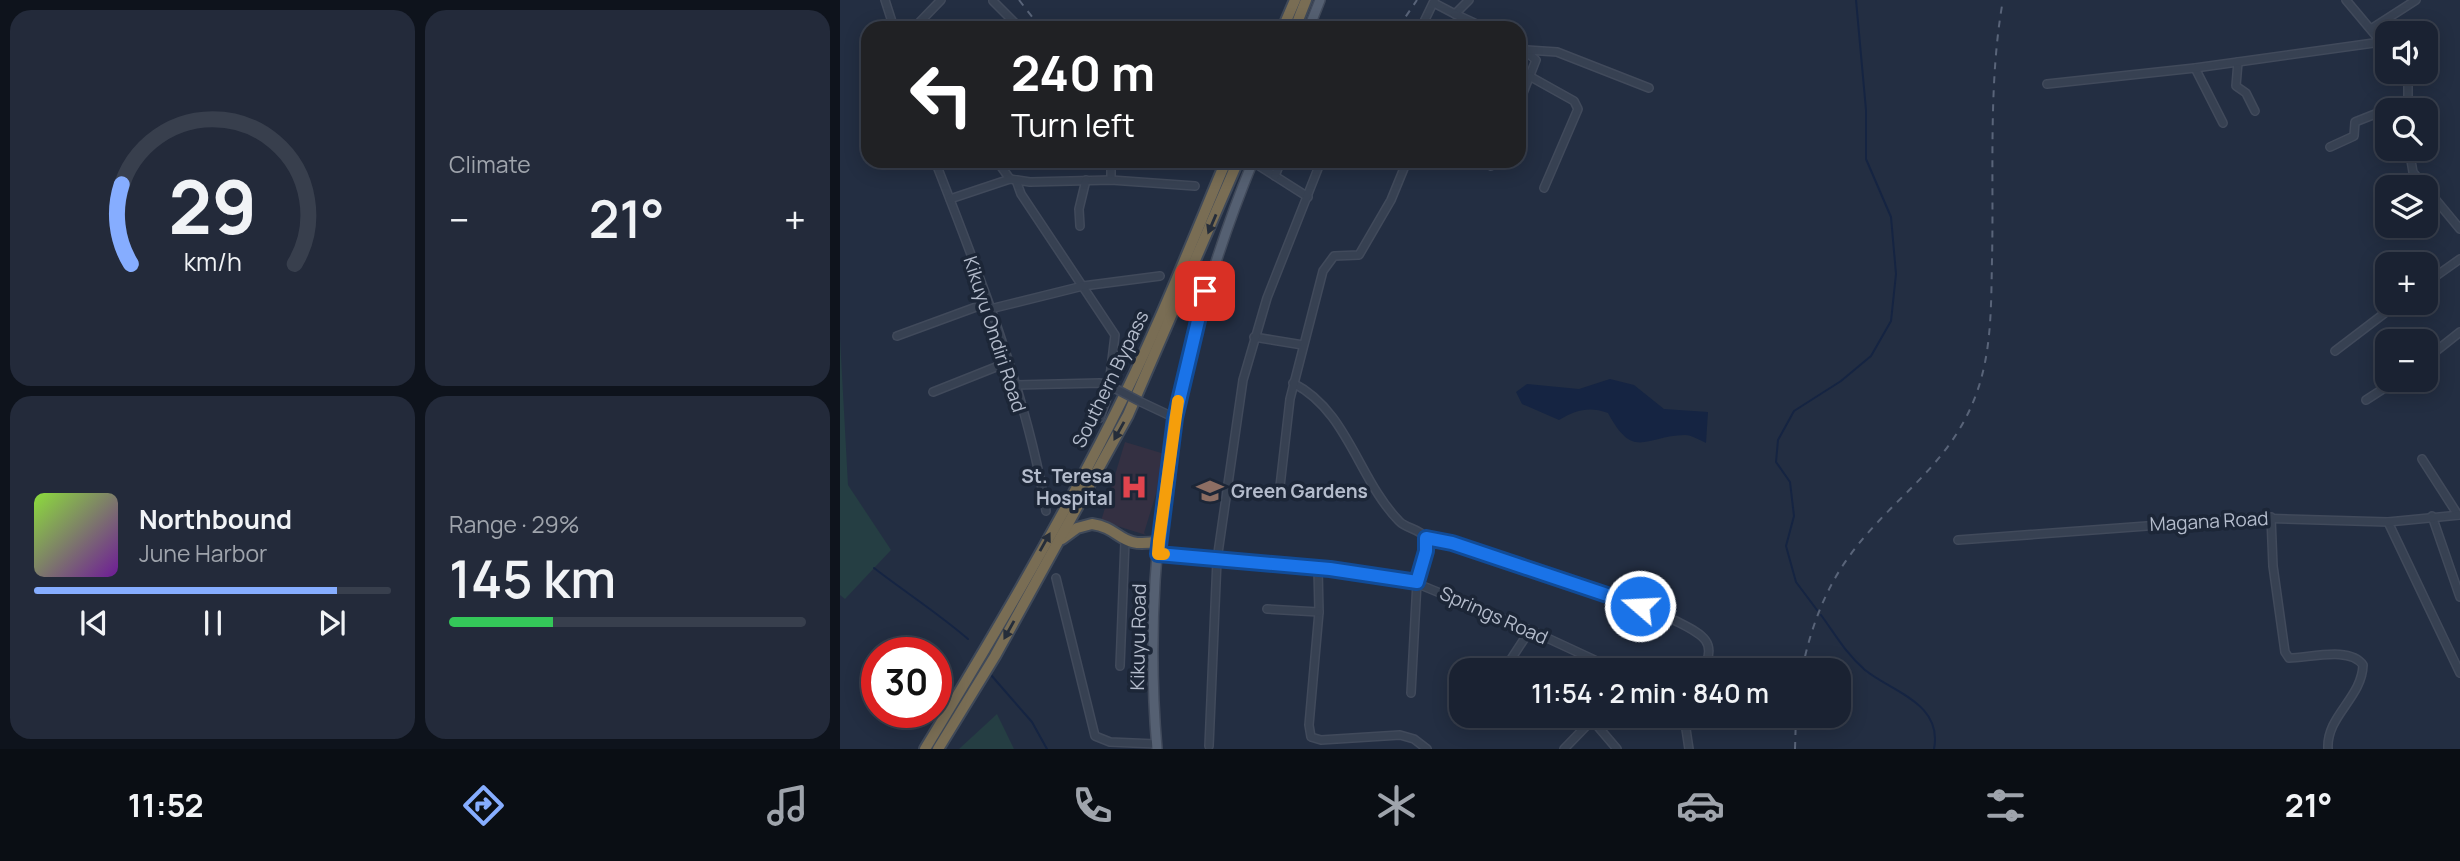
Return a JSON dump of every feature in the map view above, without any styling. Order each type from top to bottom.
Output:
[{"type":"highway","points":[[1286,21],[1295,0]]},
{"type":"highway","points":[[1298,21],[1306,0]]},
{"type":"highway","name":"Southern Bypass","points":[[925,749],[980,659],[1110,424],[1151,338],[1223,168]]},
{"type":"highway","name":"Southern Bypass","points":[[938,749],[979,684],[1149,373],[1235,168]]},
{"type":"highway","points":[[1058,543],[1077,528],[1092,524],[1125,541],[1144,544],[1159,541]]},
{"type":"main road","points":[[1312,21],[1320,0]]},
{"type":"main road","name":"Kikuyu Road","points":[[1156,746],[1154,611],[1159,541],[1175,418],[1205,291],[1250,168]]},
{"type":"street","points":[[885,0],[892,21]]},
{"type":"street","points":[[928,0],[934,7]]},
{"type":"street","points":[[921,21],[941,0]]},
{"type":"street","points":[[1455,14],[1469,0]]},
{"type":"street","points":[[2346,0],[2375,34]]},
{"type":"street","points":[[2371,29],[2416,0]]},
{"type":"street","points":[[993,1],[1013,21]]},
{"type":"street","points":[[1424,21],[1434,2],[1470,21]]},
{"type":"street","points":[[2047,84],[2195,68],[2375,43]]},
{"type":"street","points":[[1526,88],[1536,60],[1527,50]]},
{"type":"street","points":[[1527,50],[1557,52],[1649,88]]},
{"type":"street","points":[[2238,62],[2236,86],[2246,93],[2255,111]]},
{"type":"street","points":[[2195,68],[2223,123]]},
{"type":"street","points":[[1531,77],[1574,101],[1578,109],[1544,188]]},
{"type":"street","points":[[2330,147],[2353,137],[2355,122],[2375,114]]},
{"type":"street","name":"Kikuyu Ondiri Road","points":[[938,168],[988,306],[1013,385],[1046,511]]},
{"type":"street","points":[[1003,168],[1115,335],[1113,387],[1100,418]]},
{"type":"street","points":[[1111,168],[1111,180]]},
{"type":"street","points":[[1263,168],[1308,197]]},
{"type":"street","points":[[1275,176],[1278,168]]},
{"type":"street","points":[[1209,746],[1217,560],[1238,404],[1254,337],[1318,168]]},
{"type":"street","points":[[1279,495],[1284,431],[1293,383],[1327,263],[1334,257],[1359,255],[1391,201],[1404,168]]},
{"type":"street","points":[[950,199],[1013,179],[1030,182],[1111,180],[1195,186]]},
{"type":"street","points":[[1080,226],[1079,209],[1086,180]]},
{"type":"street","points":[[2438,203],[2460,229]]},
{"type":"street","points":[[2438,275],[2460,259]]},
{"type":"street","points":[[898,336],[988,306],[1083,286],[1160,276]]},
{"type":"street","points":[[2334,351],[2383,315]]},
{"type":"street","points":[[2438,349],[2460,332]]},
{"type":"street","points":[[1254,337],[1303,345]]},
{"type":"street","points":[[933,392],[1006,363]]},
{"type":"street","points":[[1293,383],[1312,395],[1329,411],[1397,519],[1426,538],[1452,543],[1674,620],[1695,631],[1706,641],[1710,654],[1708,658]]},
{"type":"street","points":[[1013,385],[1113,387],[1175,418]]},
{"type":"street","points":[[2366,400],[2379,392]]},
{"type":"street","points":[[2422,459],[2458,511]]},
{"type":"street","name":"Magana Road","points":[[1958,540],[2271,517],[2388,522],[2458,511]]},
{"type":"street","points":[[2431,516],[2460,597]]},
{"type":"street","points":[[2271,517],[2273,566],[2285,652],[2289,658],[2346,655],[2359,659],[2363,665],[2362,676],[2347,705],[2330,727],[2328,749]]},
{"type":"street","points":[[2388,522],[2460,673]]},
{"type":"street","points":[[1411,693],[1417,582],[1426,551],[1426,538]]},
{"type":"street","points":[[1121,666],[1125,541]]},
{"type":"street","name":"Springs Road","points":[[1158,554],[1318,568],[1417,582],[1590,658]]},
{"type":"street","points":[[1318,568],[1319,612],[1309,725],[1311,737],[1321,740],[1400,735],[1427,749]]},
{"type":"street","points":[[1056,578],[1095,736],[1110,742],[1156,746]]},
{"type":"street","points":[[1267,609],[1319,612]]},
{"type":"street","points":[[1512,658],[1530,630]]},
{"type":"street","points":[[1564,749],[1584,728]]},
{"type":"street","points":[[1601,728],[1616,749]]},
{"type":"street","points":[[1686,728],[1689,749]]},
{"type":"shaded area","name":"St. Teresa Hospital","points":[[1125,442],[1168,455],[1144,533],[1146,535],[1101,521]]},
{"type":"green space","points":[[840,338],[848,485],[891,550],[845,599],[840,595]]},
{"type":"green space","points":[[997,714],[1014,749],[959,749]]},
{"type":"water","points":[[1610,379],[1634,385],[1664,409],[1708,412],[1706,443],[1685,435],[1633,441],[1625,437],[1608,413],[1583,410],[1559,420],[1522,404],[1516,392],[1527,384],[1579,389]]},
{"type":"waterway","points":[[1817,610],[1796,582],[1786,546],[1794,516],[1790,482],[1776,462],[1778,440],[1794,411],[1841,381],[1871,356],[1891,321],[1896,274],[1891,217],[1866,159],[1866,110],[1856,0]]},
{"type":"waterway","points":[[874,568],[968,639]]},
{"type":"waterway","points":[[1821,615],[1858,664],[1913,700],[1923,710],[1931,720],[1935,733],[1934,749]]},
{"type":"waterway","points":[[991,675],[1032,722],[1047,749]]},
{"type":"railway","points":[[1019,0],[1036,21]]},
{"type":"railway","points":[[1403,21],[1417,0]]},
{"type":"railway","points":[[1805,658],[1819,612],[1839,571],[1865,536],[1936,462],[1952,441],[1966,418],[1982,376],[1991,310],[1993,97],[2003,0]]},
{"type":"railway","points":[[1795,749],[1796,728]]},
{"type":"slow traffic","points":[[1164,554],[1158,554],[1159,541],[1178,401]]},
{"type":"place","name":"St. Teresa Hospital","points":[[1134,487]]},
{"type":"place","name":"Green Gardens","points":[[1210,491]]},
{"type":"route","points":[[1205,291],[1175,418],[1158,554],[1330,569],[1417,582],[1426,551],[1426,538],[1452,543],[1640,606]]}]
